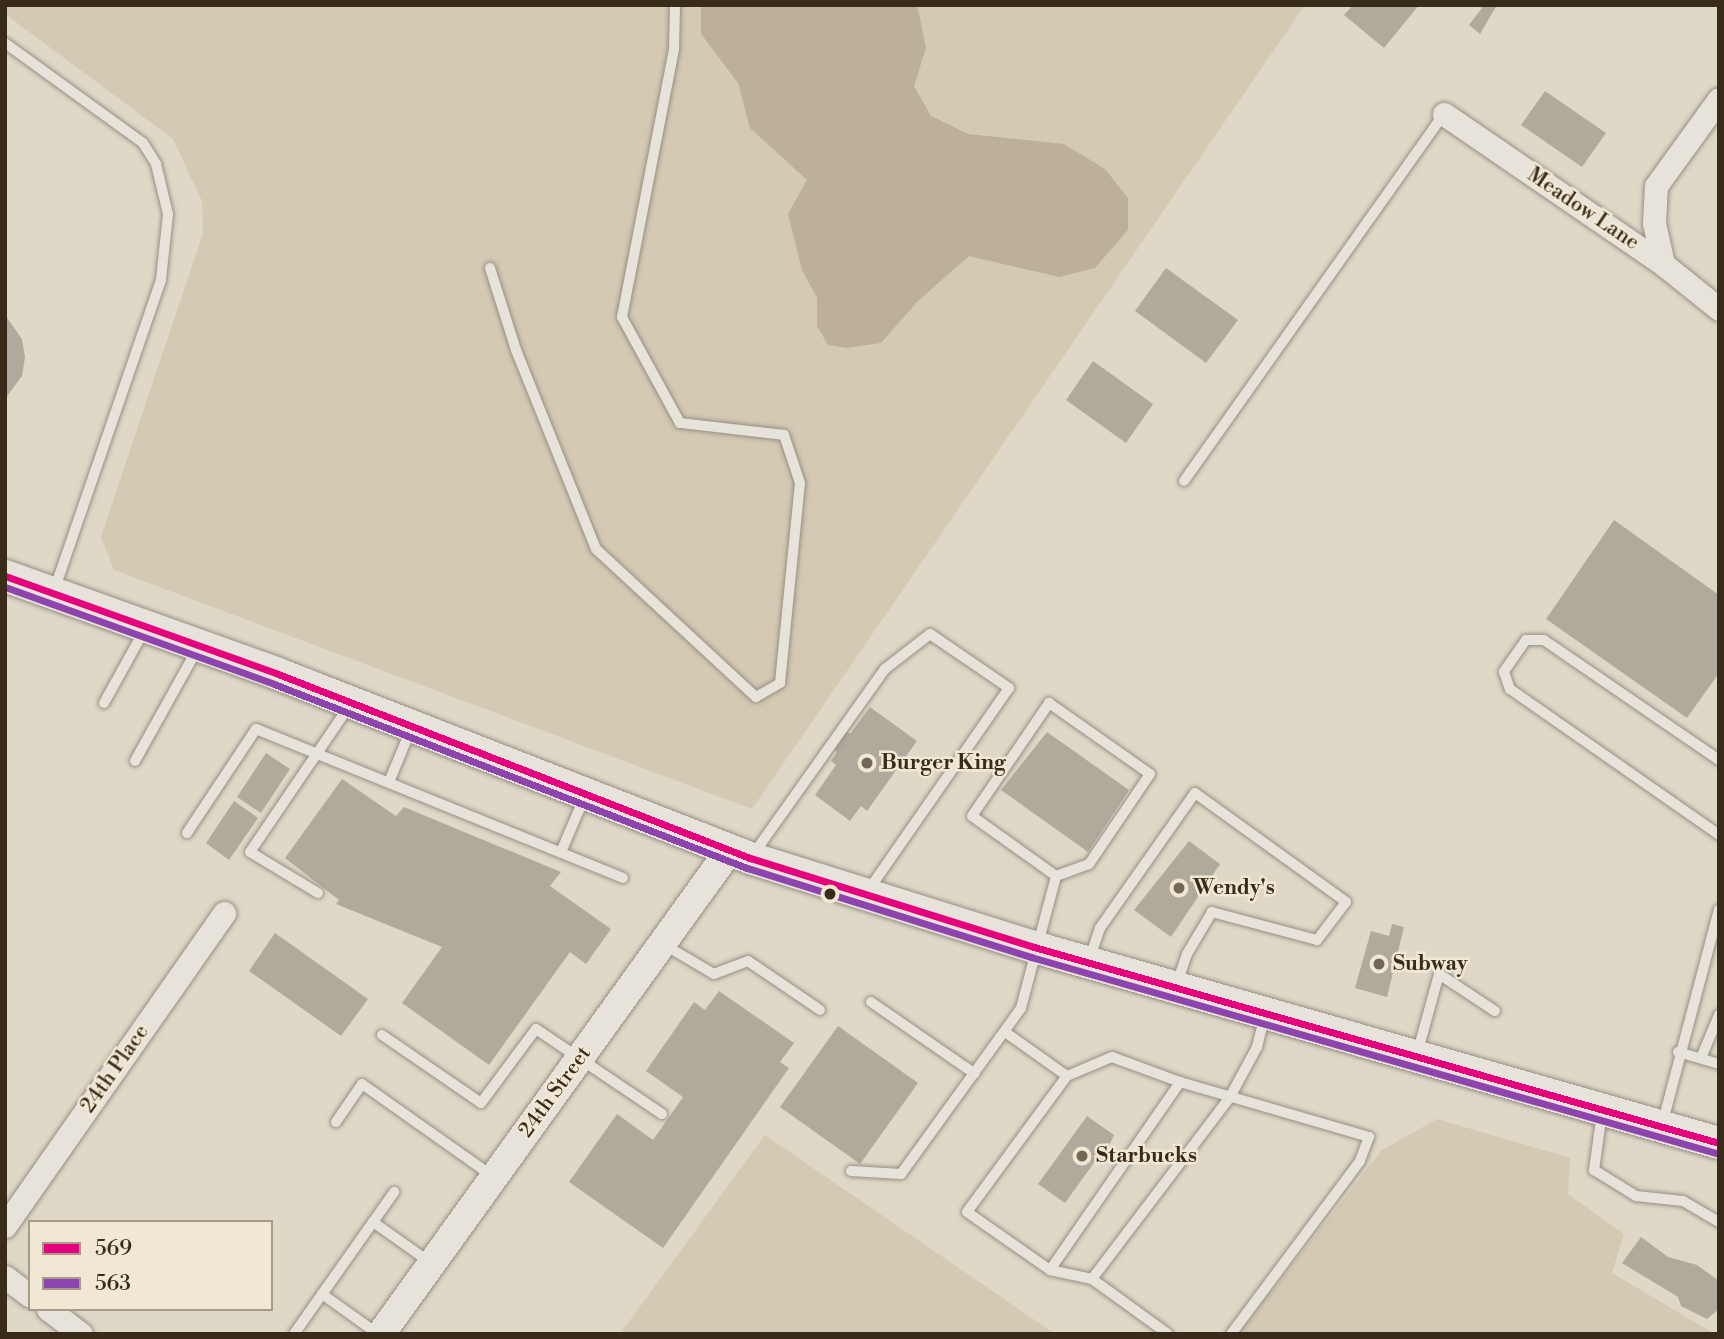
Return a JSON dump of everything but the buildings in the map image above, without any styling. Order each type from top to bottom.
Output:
[{"type":"main road","points":[[5,576],[352,702],[739,855],[1034,947],[1719,1143]]},
{"type":"street","points":[[1663,264],[1654,223],[1656,186],[1719,99]]},
{"type":"street","name":"Meadow Lane","points":[[1444,114],[1663,264],[1719,309]]},
{"type":"street","name":"24th Street","points":[[379,1334],[663,944],[739,855]]},
{"type":"street","name":"24th Place","points":[[5,1226],[225,913]]},
{"type":"street","points":[[5,1278],[28,1295]]},
{"type":"street","points":[[50,1311],[71,1331]]},
{"type":"lane","points":[[490,268],[516,350],[596,549],[756,697],[780,683],[800,483],[784,435],[680,423],[622,317],[674,50],[675,5]]},
{"type":"lane","points":[[5,43],[143,143],[156,164],[168,214],[161,280],[53,593]]},
{"type":"lane","points":[[1184,481],[1286,343],[1444,114]]},
{"type":"lane","points":[[104,703],[146,626]]},
{"type":"lane","points":[[739,855],[885,669],[930,634],[1009,688],[866,894]]},
{"type":"lane","points":[[1719,760],[1544,640],[1525,640],[1504,672],[1510,689],[1719,835]]},
{"type":"lane","points":[[135,761],[199,645]]},
{"type":"lane","points":[[318,893],[250,852],[352,702]]},
{"type":"lane","points":[[1049,703],[1150,774],[1089,864],[1056,876],[972,816],[1049,703]]},
{"type":"lane","points":[[388,782],[412,727]]},
{"type":"lane","points":[[187,833],[256,729],[623,878]]},
{"type":"lane","points":[[1088,961],[1100,928],[1195,793],[1346,902],[1317,940],[1212,912],[1186,954],[1176,986]]},
{"type":"lane","points":[[561,852],[585,795]]},
{"type":"lane","points":[[851,1171],[901,1174],[1005,1032],[1021,1007],[1034,947],[1056,876]]},
{"type":"lane","points":[[1662,1128],[1678,1052],[1719,909]]},
{"type":"lane","points":[[663,944],[714,974],[748,961],[820,1010]]},
{"type":"lane","points":[[1416,1056],[1439,974],[1495,1011]]},
{"type":"lane","points":[[871,1002],[975,1074]]},
{"type":"lane","points":[[1092,1279],[1230,1097],[1257,1048],[1266,1013]]},
{"type":"lane","points":[[1701,1058],[1719,1014]]},
{"type":"lane","points":[[382,1035],[481,1103],[536,1029],[662,1114]]},
{"type":"lane","points":[[1005,1032],[1067,1076]]},
{"type":"lane","points":[[1678,1052],[1719,1064]]},
{"type":"lane","points":[[1168,1334],[1092,1279],[1050,1270],[967,1212],[1067,1076],[1112,1057],[1180,1082],[1369,1137],[1360,1161],[1231,1334]]},
{"type":"lane","points":[[1050,1270],[1180,1082]]},
{"type":"lane","points":[[336,1122],[362,1084],[494,1177]]},
{"type":"lane","points":[[1602,1110],[1594,1170],[1636,1196],[1683,1201],[1719,1222]]},
{"type":"lane","points":[[294,1334],[394,1192]]},
{"type":"lane","points":[[373,1222],[431,1264]]},
{"type":"lane","points":[[322,1294],[379,1334]]},
{"type":"shaded area","points":[[5,5],[1305,5],[752,809],[114,570],[101,537],[203,233],[202,201],[173,139],[5,14]]},
{"type":"shaded area","points":[[701,5],[917,5],[926,48],[914,86],[931,116],[968,134],[1064,144],[1105,169],[1128,198],[1128,230],[1095,268],[1059,277],[969,256],[918,301],[881,343],[846,348],[828,345],[817,326],[817,298],[802,270],[788,214],[807,180],[750,128],[738,83],[701,34]]},
{"type":"shaded area","points":[[1437,1119],[1570,1158],[1568,1194],[1624,1234],[1612,1273],[1715,1334],[1238,1334],[1382,1150]]},
{"type":"shaded area","points":[[765,1135],[1055,1334],[620,1334]]},
{"type":"transit line","name":"569","points":[[5,576],[278,674],[750,858],[1034,947],[1719,1143]]},
{"type":"transit line","name":"563","points":[[5,587],[274,684],[747,868],[1031,957],[1716,1153]]},
{"type":"place","name":"Burger King","points":[[867,763]]},
{"type":"place","name":"Wendy's","points":[[1179,888]]},
{"type":"place","name":"Subway","points":[[1379,964]]},
{"type":"place","name":"Starbucks","points":[[1082,1156]]}]
